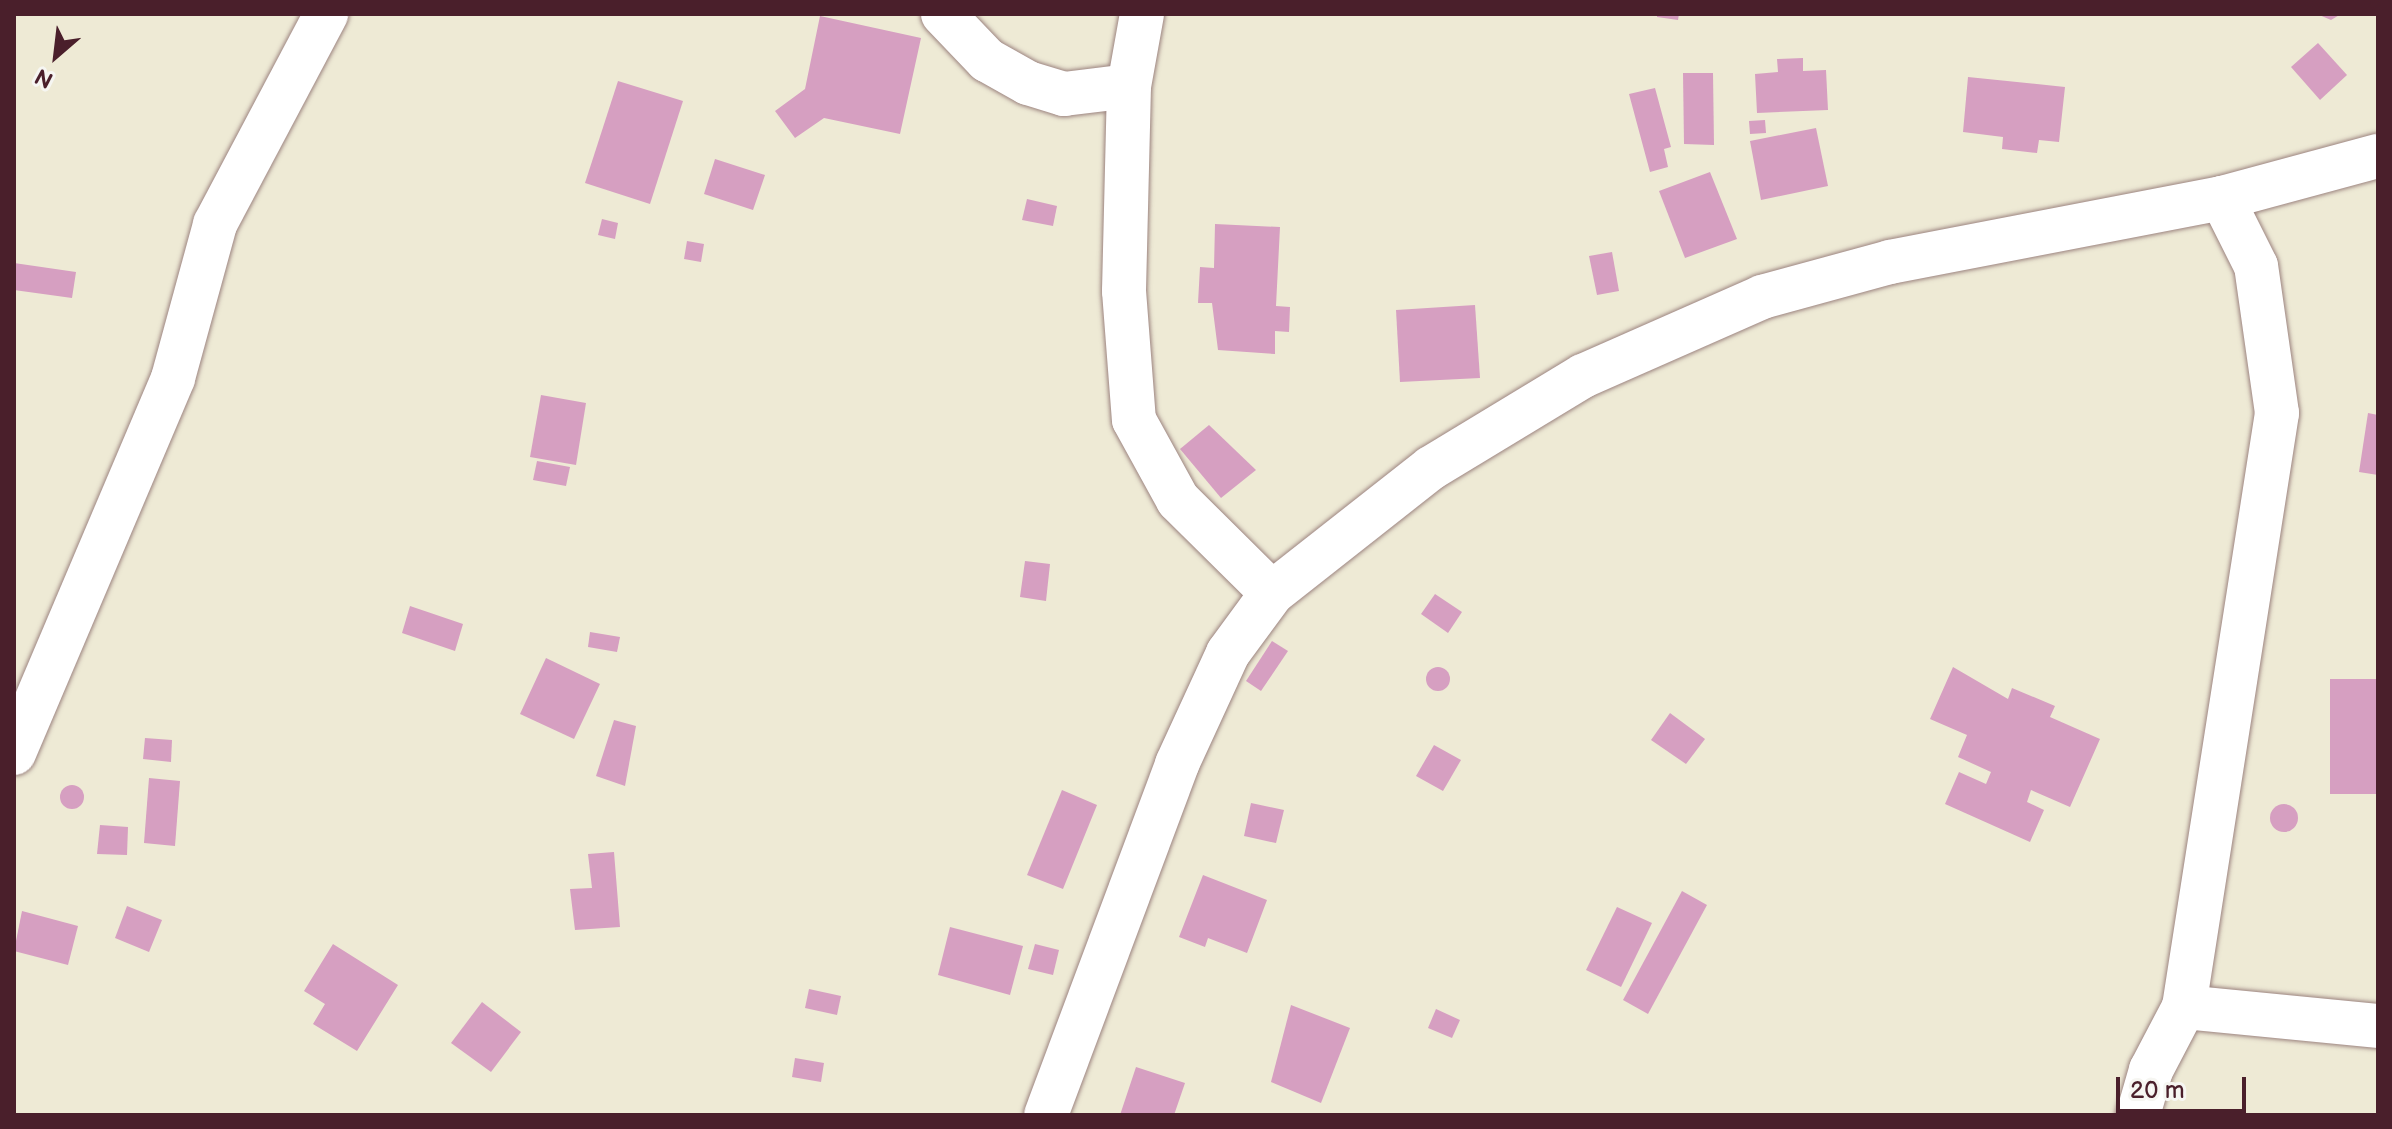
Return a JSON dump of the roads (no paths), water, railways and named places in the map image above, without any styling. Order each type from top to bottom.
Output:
[{"type":"street","points":[[14,753],[173,378],[215,224],[326,14]]},
{"type":"street","points":[[943,14],[987,60],[1028,83],[1064,94],[1129,86]]},
{"type":"street","points":[[1142,14],[1129,86],[1124,291],[1134,420],[1172,491],[1272,593]]},
{"type":"street","points":[[1046,1115],[1202,704],[1272,593],[1431,468],[1583,376],[1704,320],[1890,262],[2222,198],[2378,156]]},
{"type":"street","points":[[2138,1115],[2151,1070],[2184,1007],[2277,413],[2256,266],[2222,198]]},
{"type":"street","points":[[2184,1007],[2378,1026]]}]
